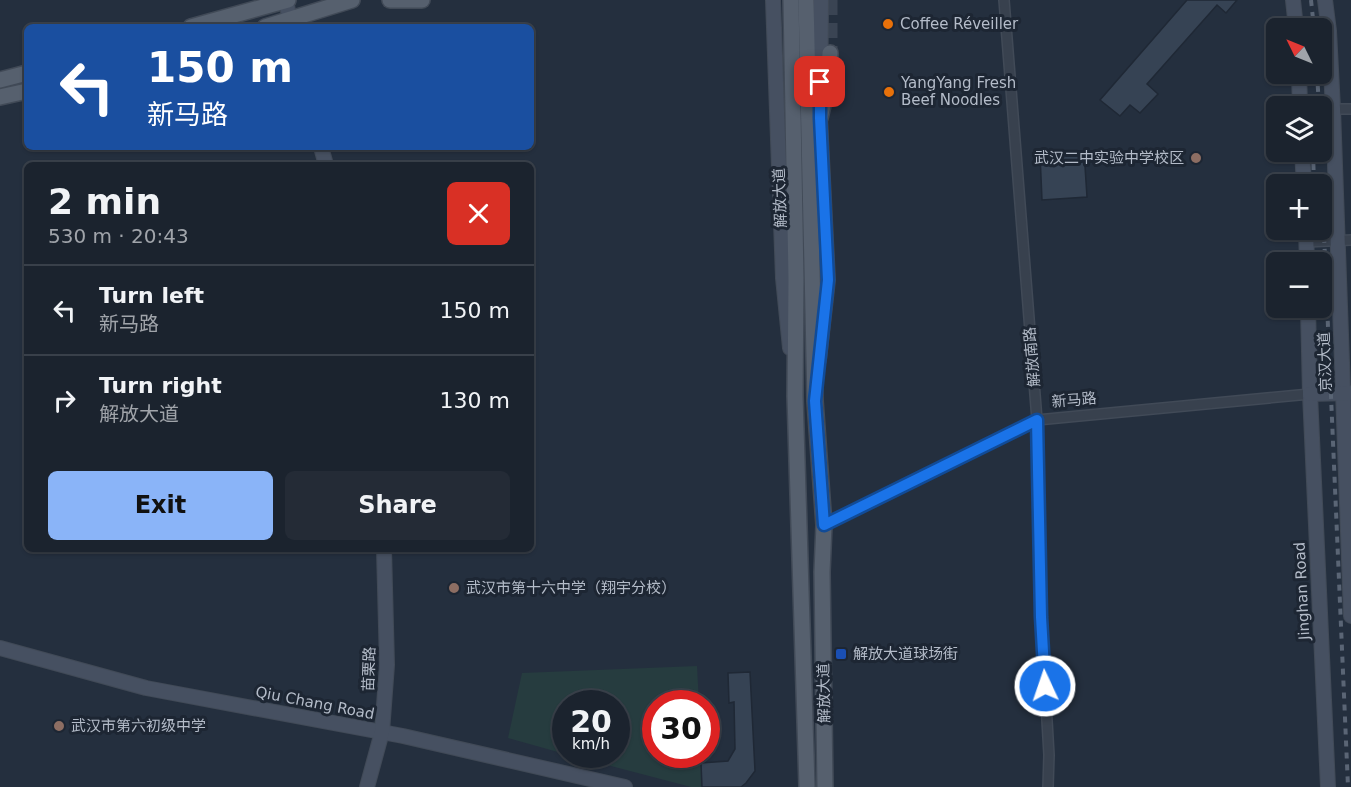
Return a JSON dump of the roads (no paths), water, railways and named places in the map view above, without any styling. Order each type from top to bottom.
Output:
[{"type":"main road","points":[[202,24],[287,0],[290,23],[352,0]]},
{"type":"main road","points":[[390,0],[422,0]]},
{"type":"main road","name":"解放大道","points":[[773,0],[783,278],[795,396],[805,787]]},
{"type":"main road","name":"解放大道","points":[[791,0],[804,279],[824,525],[822,572],[827,787]]},
{"type":"main road","name":"解放大道","points":[[795,396],[804,279],[806,0]]},
{"type":"main road","name":"解放大道","points":[[815,401],[828,280],[820,118],[821,0]]},
{"type":"main road","points":[[1293,0],[1295,18]]},
{"type":"main road","name":"京汉大道","points":[[1325,0],[1344,239],[1351,616]]},
{"type":"main road","points":[[820,118],[828,85],[830,53]]},
{"type":"main road","points":[[0,80],[24,74]]},
{"type":"main road","points":[[0,97],[24,92]]},
{"type":"main road","name":"京汉大道","points":[[1308,318],[1310,394]]},
{"type":"main road","name":"新马路","points":[[1310,394],[1347,393]]},
{"type":"main road","name":"Jinghan Road","points":[[1310,394],[1328,787]]},
{"type":"main road","name":"苗栗路","points":[[367,787],[382,732],[387,665],[384,552]]},
{"type":"main road","name":"Qiu Chang Road","points":[[0,648],[146,688],[382,732],[625,787]]},
{"type":"street","name":"解放南路","points":[[1004,0],[1037,420],[1041,617],[1048,787]]},
{"type":"street","points":[[1333,110],[1351,109]]},
{"type":"street","name":"新马路","points":[[824,525],[1037,420],[1310,394]]},
{"type":"tunnel","points":[[830,0],[830,53]]},
{"type":"railway","points":[[1311,0],[1313,18]]},
{"type":"railway","points":[[1318,84],[1318,96]]},
{"type":"railway","points":[[1313,162],[1314,174]]},
{"type":"railway","points":[[1324,240],[1348,787]]},
{"type":"place","name":"Coffee Réveiller","points":[[888,24]]},
{"type":"place","name":"YangYang Fresh Beef Noodles","points":[[889,92]]},
{"type":"place","name":"武汉二中实验中学校区","points":[[1196,158]]},
{"type":"place","name":"武汉市第十六中学（翔宇分校）","points":[[454,588]]},
{"type":"place","name":"解放大道球场街","points":[[841,654]]},
{"type":"place","name":"武汉市第六初级中学","points":[[59,726]]}]
